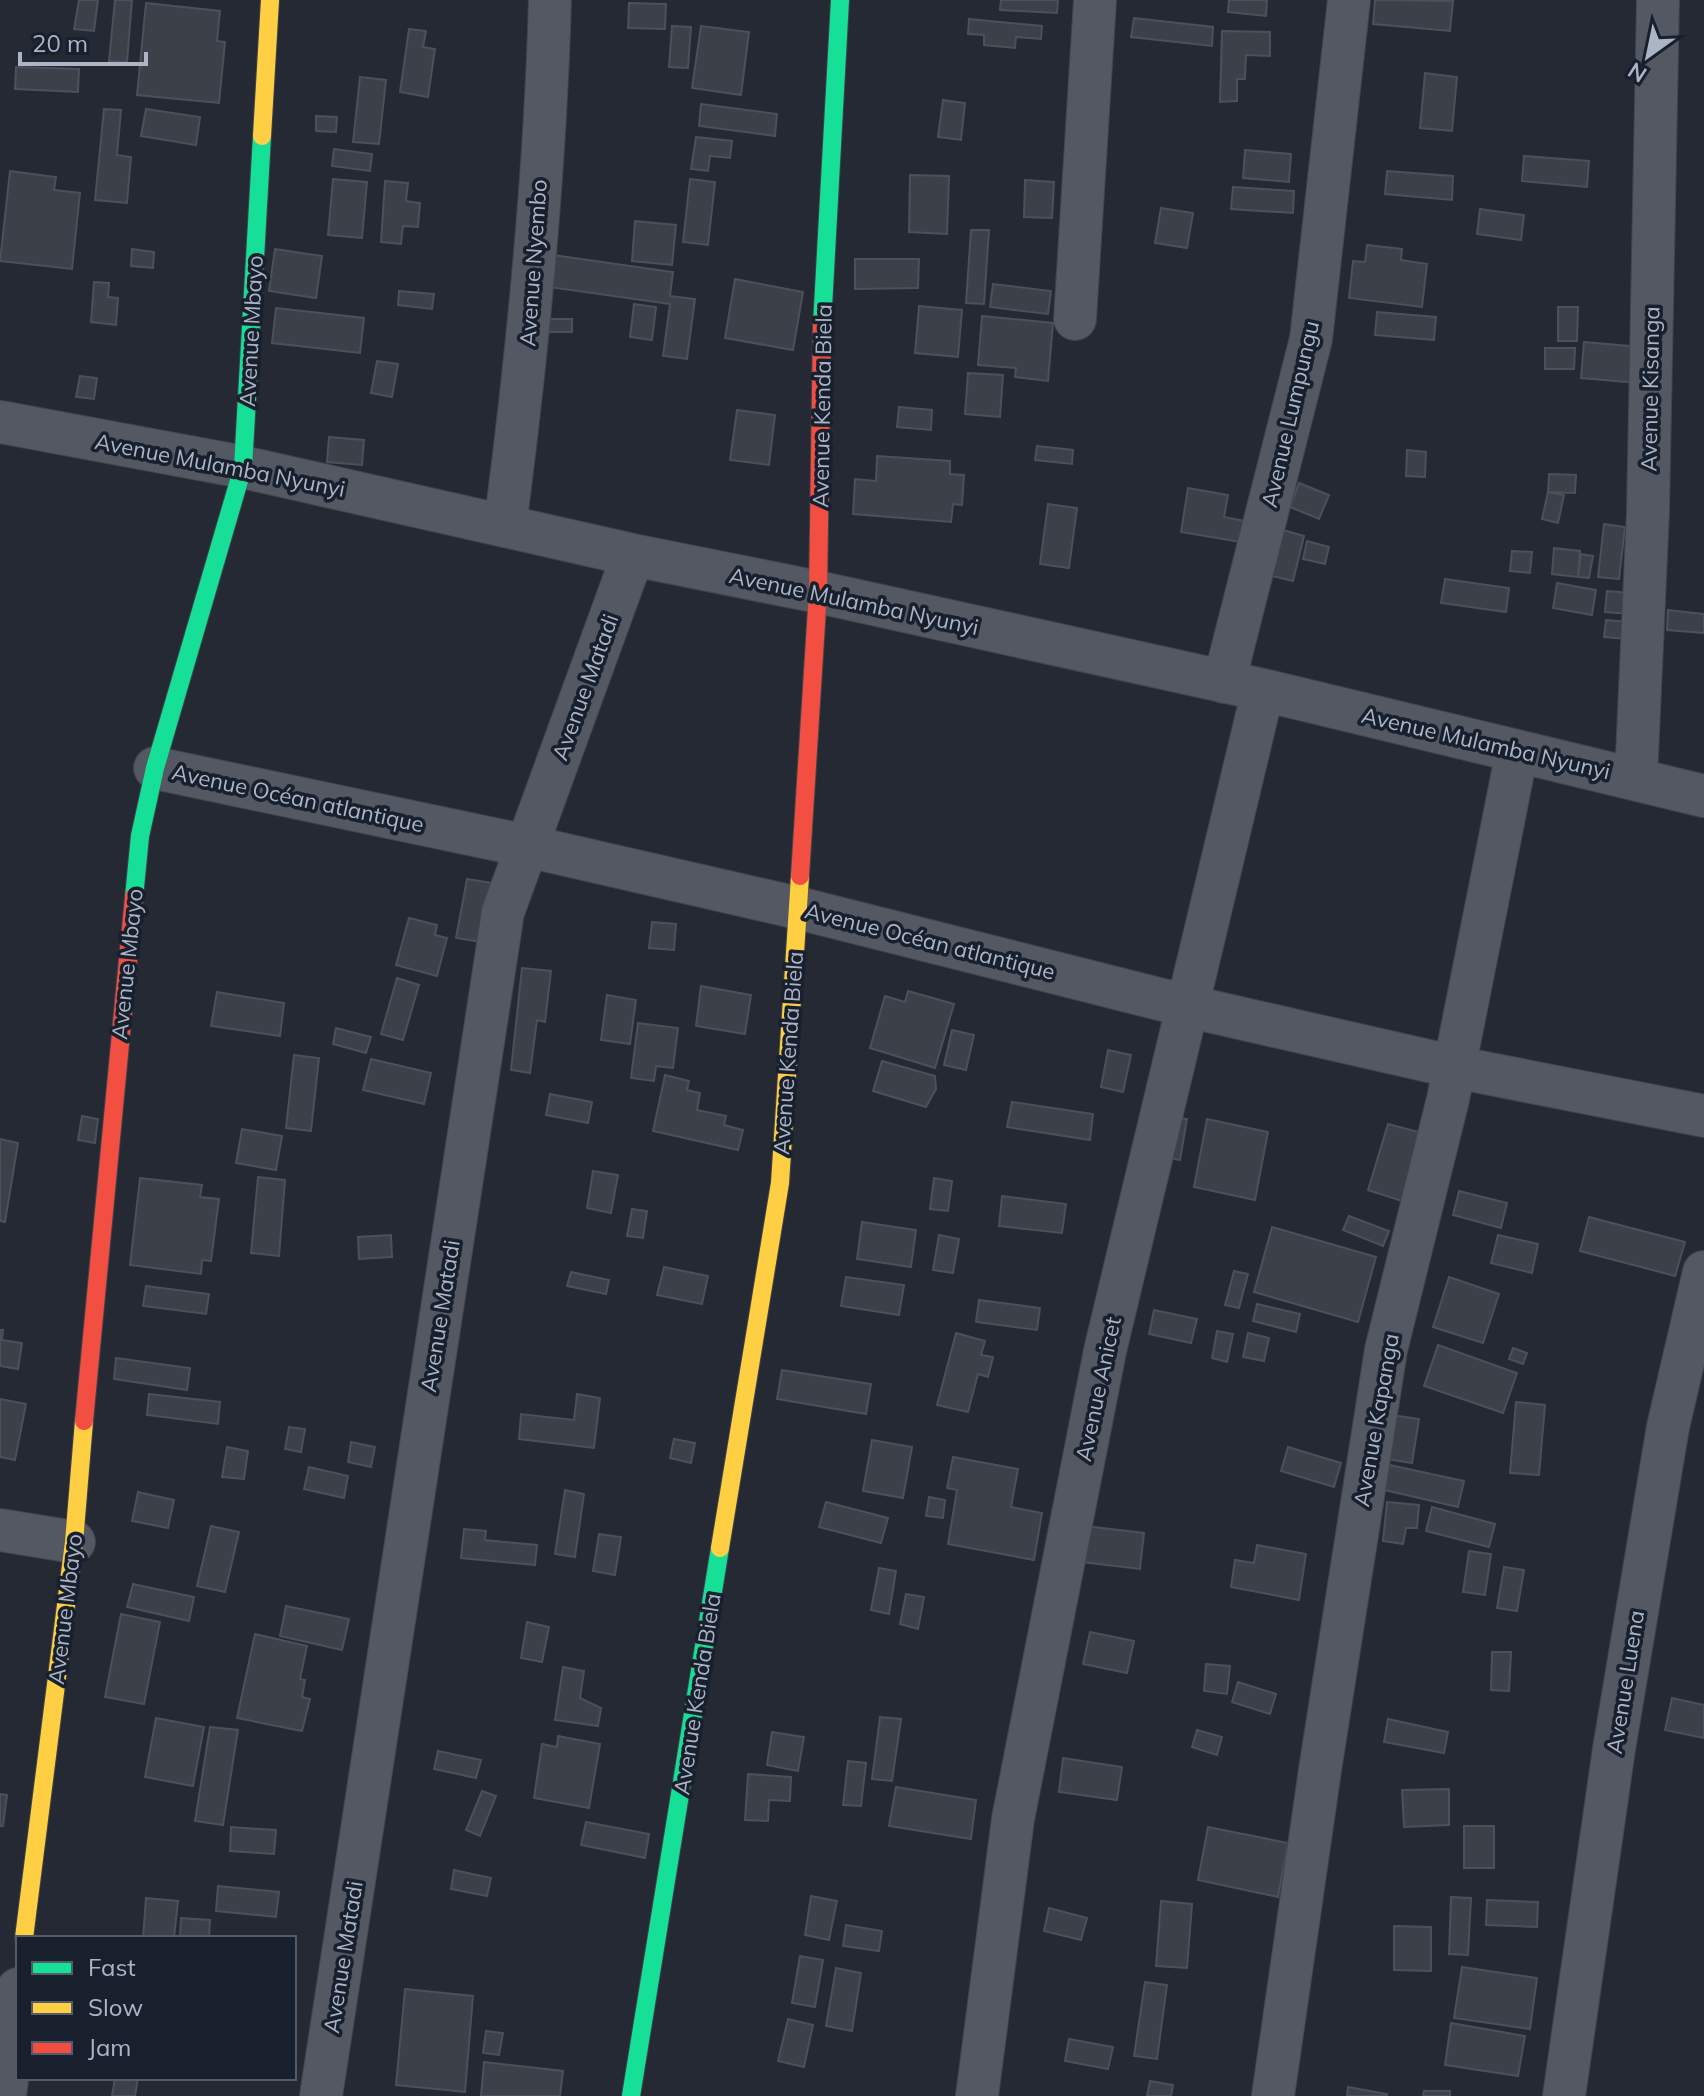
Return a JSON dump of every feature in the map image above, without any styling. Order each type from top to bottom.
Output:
[{"type":"street","name":"Avenue Mbayo","points":[[24,1936],[74,1542],[140,836],[155,768],[243,467],[270,0]]},
{"type":"street","name":"Avenue Nyembo","points":[[505,526],[531,308],[548,75],[550,0]]},
{"type":"street","name":"Avenue Kenda Biela","points":[[631,2096],[780,1183],[818,592],[822,333],[840,0]]},
{"type":"street","points":[[1075,319],[1095,0]]},
{"type":"street","name":"Avenue Lumpungu","points":[[1243,686],[1311,339],[1349,0]]},
{"type":"street","name":"Avenue Kisanga","points":[[1636,778],[1648,511],[1658,0]]},
{"type":"street","name":"Avenue Mulamba Nyunyi","points":[[0,422],[243,467],[633,555],[818,592],[1243,686],[1704,796]]},
{"type":"street","name":"Avenue Matadi","points":[[321,2096],[503,912],[633,555]]},
{"type":"street","name":"Avenue Anicet","points":[[977,2096],[1019,1788],[1105,1351],[1187,1006],[1243,686]]},
{"type":"street","name":"Avenue Kapanga","points":[[1273,2096],[1386,1350],[1455,1067],[1517,752]]},
{"type":"street","name":"Avenue Océan atlantique","points":[[155,768],[527,846],[798,908],[1187,1006],[1455,1067],[1704,1116]]},
{"type":"street","name":"Avenue Luena","points":[[1564,2096],[1614,1749],[1686,1432],[1704,1272]]},
{"type":"street","points":[[0,1530],[74,1542]]},
{"type":"street","points":[[5,2096],[16,2005]]},
{"type":"building","points":[[79,0],[98,0],[94,31],[74,29]]},
{"type":"building","points":[[115,0],[132,0],[127,62],[109,61]]},
{"type":"building","points":[[1001,0],[1058,0],[1057,13],[1000,10]]},
{"type":"building","points":[[1229,0],[1267,0],[1266,16],[1228,12]]},
{"type":"building","points":[[1375,0],[1453,1],[1450,31],[1373,24]]},
{"type":"building","points":[[146,3],[220,11],[217,41],[225,42],[219,103],[137,95]]},
{"type":"building","points":[[629,3],[666,4],[665,29],[628,28]]},
{"type":"building","points":[[1134,18],[1213,27],[1212,46],[1131,37]]},
{"type":"building","points":[[969,19],[1042,26],[1041,39],[1016,37],[1015,48],[984,45],[984,35],[968,34]]},
{"type":"building","points":[[672,26],[691,27],[688,68],[669,67]]},
{"type":"building","points":[[701,26],[749,32],[741,95],[692,88]]},
{"type":"building","points":[[409,29],[426,31],[423,47],[435,49],[428,97],[400,92]]},
{"type":"building","points":[[1222,31],[1270,32],[1270,56],[1246,55],[1245,79],[1237,79],[1237,101],[1220,102]]},
{"type":"building","points":[[16,67],[79,69],[78,92],[15,89]]},
{"type":"building","points":[[1425,73],[1457,77],[1452,131],[1420,128]]},
{"type":"building","points":[[360,77],[386,80],[379,144],[353,142]]},
{"type":"building","points":[[943,100],[965,103],[961,140],[938,137]]},
{"type":"building","points":[[701,104],[777,114],[775,136],[699,126]]},
{"type":"building","points":[[104,109],[121,110],[117,155],[131,157],[127,203],[95,200]]},
{"type":"building","points":[[146,109],[200,117],[196,145],[141,136]]},
{"type":"building","points":[[316,116],[337,117],[336,132],[316,131]]},
{"type":"building","points":[[696,137],[732,141],[730,158],[710,156],[708,171],[691,169]]},
{"type":"building","points":[[334,149],[372,154],[370,171],[332,166]]},
{"type":"building","points":[[1245,150],[1291,154],[1289,182],[1243,178]]},
{"type":"building","points":[[1524,156],[1589,161],[1587,187],[1522,181]]},
{"type":"building","points":[[10,171],[56,177],[54,190],[80,193],[72,269],[0,261]]},
{"type":"building","points":[[1387,171],[1453,176],[1452,200],[1385,194]]},
{"type":"building","points":[[910,175],[949,176],[947,234],[909,232]]},
{"type":"building","points":[[333,179],[367,182],[362,238],[328,235]]},
{"type":"building","points":[[690,179],[715,182],[708,245],[683,242]]},
{"type":"building","points":[[1025,180],[1054,182],[1052,218],[1024,217]]},
{"type":"building","points":[[385,181],[408,183],[406,201],[420,203],[418,227],[403,226],[401,244],[381,242]]},
{"type":"building","points":[[1233,187],[1294,191],[1293,213],[1231,209]]},
{"type":"building","points":[[1161,208],[1193,213],[1187,248],[1155,243]]},
{"type":"building","points":[[1480,209],[1524,215],[1521,240],[1477,234]]},
{"type":"building","points":[[635,221],[676,225],[672,265],[632,261]]},
{"type":"building","points":[[971,230],[989,230],[984,304],[966,303]]},
{"type":"building","points":[[1367,245],[1402,249],[1401,260],[1427,264],[1422,307],[1349,298],[1353,261],[1365,262]]},
{"type":"building","points":[[132,249],[154,252],[153,268],[131,266]]},
{"type":"building","points":[[275,249],[322,256],[316,298],[269,291]]},
{"type":"building","points":[[546,254],[673,272],[670,296],[695,299],[687,359],[663,356],[670,304],[542,286]]},
{"type":"building","points":[[855,259],[919,259],[918,288],[855,289]]},
{"type":"building","points":[[735,279],[803,292],[793,350],[725,338]]},
{"type":"building","points":[[94,282],[109,283],[108,297],[118,298],[116,325],[91,322]]},
{"type":"building","points":[[993,284],[1051,291],[1048,314],[990,307]]},
{"type":"building","points":[[399,291],[434,294],[432,309],[398,305]]},
{"type":"building","points":[[634,304],[656,307],[652,340],[630,337]]},
{"type":"building","points":[[919,306],[962,310],[958,357],[915,353]]},
{"type":"building","points":[[1558,307],[1578,307],[1577,341],[1558,341]]},
{"type":"building","points":[[276,308],[364,318],[360,353],[272,343]]},
{"type":"building","points":[[1377,312],[1436,317],[1434,340],[1375,335]]},
{"type":"building","points":[[982,316],[1053,323],[1048,381],[1015,377],[1016,368],[978,365]]},
{"type":"building","points":[[549,319],[572,319],[572,332],[549,332]]},
{"type":"building","points":[[1584,342],[1641,347],[1638,383],[1581,378]]},
{"type":"building","points":[[1545,348],[1575,348],[1574,369],[1545,369]]},
{"type":"building","points":[[377,361],[398,364],[392,397],[371,393]]},
{"type":"building","points":[[968,373],[1003,375],[1000,417],[965,414]]},
{"type":"building","points":[[80,376],[97,378],[94,399],[76,397]]},
{"type":"building","points":[[899,407],[932,410],[931,430],[897,427]]},
{"type":"building","points":[[737,410],[775,415],[769,465],[730,460]]},
{"type":"building","points":[[329,437],[364,440],[362,465],[327,462]]},
{"type":"building","points":[[1037,446],[1073,450],[1072,464],[1035,460]]},
{"type":"building","points":[[1407,450],[1426,452],[1425,477],[1406,476]]},
{"type":"building","points":[[877,456],[950,461],[950,474],[964,475],[962,505],[953,504],[951,522],[853,514],[855,479],[876,481]]},
{"type":"building","points":[[1549,474],[1576,475],[1575,493],[1548,492]]},
{"type":"building","points":[[1299,483],[1329,495],[1319,519],[1290,507]]},
{"type":"building","points":[[1188,488],[1228,495],[1224,517],[1245,521],[1241,542],[1181,532]]},
{"type":"building","points":[[1548,492],[1564,495],[1558,523],[1542,519]]},
{"type":"building","points":[[1048,504],[1077,508],[1069,568],[1040,564]]},
{"type":"building","points":[[1604,524],[1625,527],[1619,579],[1598,577]]},
{"type":"building","points":[[1276,528],[1304,536],[1293,581],[1264,574]]},
{"type":"building","points":[[1307,541],[1329,547],[1325,564],[1303,559]]},
{"type":"building","points":[[1554,548],[1580,551],[1578,577],[1552,574]]},
{"type":"building","points":[[1512,551],[1532,552],[1530,573],[1510,571]]},
{"type":"building","points":[[1581,554],[1593,556],[1589,578],[1578,577]]},
{"type":"building","points":[[1445,579],[1509,588],[1506,612],[1441,603]]},
{"type":"building","points":[[1557,583],[1596,590],[1592,615],[1553,608]]},
{"type":"building","points":[[1607,591],[1632,593],[1630,614],[1605,612]]},
{"type":"building","points":[[1668,610],[1704,614],[1704,633],[1667,630]]},
{"type":"building","points":[[1606,620],[1629,622],[1627,639],[1604,637]]},
{"type":"building","points":[[467,879],[499,884],[488,943],[456,938]]},
{"type":"building","points":[[409,918],[437,925],[435,935],[447,938],[437,976],[396,965]]},
{"type":"building","points":[[652,922],[676,924],[674,950],[649,948]]},
{"type":"building","points":[[522,968],[551,971],[545,1022],[537,1020],[530,1073],[511,1070]]},
{"type":"building","points":[[397,978],[419,985],[403,1040],[381,1034]]},
{"type":"building","points":[[701,986],[751,995],[745,1034],[696,1026]]},
{"type":"building","points":[[908,991],[954,1004],[935,1068],[870,1048],[885,996],[905,1002]]},
{"type":"building","points":[[217,992],[284,1003],[280,1036],[211,1026]]},
{"type":"building","points":[[607,995],[636,1000],[630,1044],[601,1040]]},
{"type":"building","points":[[638,1023],[678,1028],[673,1068],[656,1066],[654,1081],[631,1078]]},
{"type":"building","points":[[336,1028],[371,1037],[366,1053],[333,1044]]},
{"type":"building","points":[[952,1030],[974,1035],[966,1070],[944,1065]]},
{"type":"building","points":[[1108,1050],[1131,1055],[1123,1092],[1101,1087]]},
{"type":"building","points":[[294,1055],[319,1058],[311,1131],[286,1128]]},
{"type":"building","points":[[371,1059],[431,1073],[424,1104],[363,1090]]},
{"type":"building","points":[[882,1061],[935,1076],[936,1089],[926,1107],[873,1091]]},
{"type":"building","points":[[665,1075],[689,1081],[687,1090],[700,1093],[697,1110],[726,1116],[724,1125],[743,1130],[738,1150],[653,1131]]},
{"type":"building","points":[[550,1094],[592,1102],[588,1123],[546,1115]]},
{"type":"building","points":[[1012,1102],[1093,1114],[1090,1140],[1007,1127]]},
{"type":"building","points":[[1161,1115],[1187,1119],[1180,1160],[1154,1155]]},
{"type":"building","points":[[82,1116],[98,1119],[95,1143],[78,1140]]},
{"type":"building","points":[[1207,1119],[1268,1132],[1255,1200],[1194,1187]]},
{"type":"building","points":[[1388,1124],[1422,1133],[1402,1201],[1368,1190]]},
{"type":"building","points":[[242,1129],[282,1136],[276,1170],[236,1163]]},
{"type":"building","points":[[0,1139],[18,1143],[5,1222],[0,1221]]},
{"type":"building","points":[[593,1171],[618,1175],[611,1213],[587,1208]]},
{"type":"building","points":[[258,1177],[285,1180],[279,1256],[251,1253]]},
{"type":"building","points":[[140,1178],[202,1185],[200,1197],[219,1199],[211,1261],[202,1260],[201,1274],[130,1265]]},
{"type":"building","points":[[934,1178],[952,1181],[948,1211],[930,1209]]},
{"type":"building","points":[[1459,1191],[1507,1203],[1501,1228],[1453,1215]]},
{"type":"building","points":[[1002,1196],[1066,1204],[1062,1233],[999,1226]]},
{"type":"building","points":[[632,1209],[647,1211],[643,1238],[627,1236]]},
{"type":"building","points":[[1349,1216],[1389,1231],[1383,1246],[1343,1230]]},
{"type":"building","points":[[1589,1217],[1685,1242],[1675,1276],[1580,1251]]},
{"type":"building","points":[[862,1222],[916,1230],[911,1267],[857,1259]]},
{"type":"building","points":[[1272,1227],[1376,1257],[1358,1322],[1254,1292]]},
{"type":"building","points":[[391,1235],[392,1257],[359,1259],[358,1237]]},
{"type":"building","points":[[939,1235],[959,1239],[953,1273],[933,1270]]},
{"type":"building","points":[[1498,1235],[1538,1244],[1532,1273],[1491,1263]]},
{"type":"building","points":[[664,1267],[708,1276],[702,1304],[657,1295]]},
{"type":"building","points":[[1234,1271],[1248,1274],[1239,1308],[1225,1305]]},
{"type":"building","points":[[571,1272],[609,1280],[606,1294],[567,1286]]},
{"type":"building","points":[[846,1277],[904,1285],[899,1315],[841,1306]]},
{"type":"building","points":[[1449,1277],[1499,1294],[1483,1343],[1433,1327]]},
{"type":"building","points":[[146,1286],[209,1294],[206,1314],[143,1306]]},
{"type":"building","points":[[979,1300],[1040,1308],[1037,1330],[976,1322]]},
{"type":"building","points":[[1257,1304],[1300,1314],[1296,1332],[1253,1321]]},
{"type":"building","points":[[1154,1310],[1197,1319],[1191,1343],[1149,1334]]},
{"type":"building","points":[[0,1330],[3,1330],[2,1340],[22,1343],[18,1369],[0,1366]]},
{"type":"building","points":[[1217,1331],[1233,1334],[1227,1362],[1212,1358]]},
{"type":"building","points":[[956,1333],[985,1341],[981,1355],[993,1357],[988,1377],[978,1374],[968,1412],[937,1405]]},
{"type":"building","points":[[1248,1333],[1269,1338],[1264,1361],[1243,1357]]},
{"type":"building","points":[[1438,1345],[1517,1373],[1503,1413],[1424,1386]]},
{"type":"building","points":[[1513,1348],[1527,1353],[1523,1364],[1509,1359]]},
{"type":"building","points":[[116,1358],[190,1368],[187,1390],[114,1379]]},
{"type":"building","points":[[782,1370],[871,1384],[866,1414],[777,1399]]},
{"type":"building","points":[[149,1394],[220,1402],[218,1424],[147,1415]]},
{"type":"building","points":[[577,1394],[600,1398],[594,1448],[519,1439],[521,1414],[574,1420]]},
{"type":"building","points":[[0,1399],[26,1404],[15,1460],[0,1457]]},
{"type":"building","points":[[1516,1402],[1545,1405],[1539,1475],[1510,1473]]},
{"type":"building","points":[[1392,1415],[1419,1419],[1412,1463],[1386,1459]]},
{"type":"building","points":[[289,1427],[305,1429],[301,1452],[285,1449]]},
{"type":"building","points":[[674,1439],[695,1443],[691,1463],[670,1458]]},
{"type":"building","points":[[872,1440],[912,1447],[903,1498],[863,1491]]},
{"type":"building","points":[[351,1442],[375,1447],[371,1467],[348,1462]]},
{"type":"building","points":[[227,1447],[248,1451],[244,1479],[222,1477]]},
{"type":"building","points":[[1288,1447],[1341,1463],[1334,1487],[1281,1471]]},
{"type":"building","points":[[953,1457],[1018,1469],[1011,1507],[1042,1513],[1034,1560],[948,1544],[957,1490],[947,1488]]},
{"type":"building","points":[[1385,1464],[1464,1481],[1458,1507],[1380,1489]]},
{"type":"building","points":[[309,1467],[348,1476],[344,1498],[304,1489]]},
{"type":"building","points":[[565,1490],[584,1494],[575,1557],[555,1554]]},
{"type":"building","points":[[138,1492],[174,1500],[168,1528],[132,1521]]},
{"type":"building","points":[[929,1497],[945,1500],[943,1518],[926,1516]]},
{"type":"building","points":[[826,1502],[888,1518],[881,1543],[819,1527]]},
{"type":"building","points":[[1387,1502],[1419,1505],[1417,1528],[1406,1528],[1403,1544],[1383,1541]]},
{"type":"building","points":[[1432,1507],[1495,1524],[1489,1547],[1426,1531]]},
{"type":"building","points":[[211,1526],[239,1532],[225,1592],[197,1586]]},
{"type":"building","points":[[1085,1526],[1144,1533],[1140,1569],[1082,1562]]},
{"type":"building","points":[[464,1529],[486,1531],[485,1540],[537,1545],[535,1565],[461,1558]]},
{"type":"building","points":[[599,1534],[621,1537],[615,1575],[593,1571]]},
{"type":"building","points":[[1257,1545],[1306,1554],[1299,1600],[1231,1587],[1235,1560],[1254,1563]]},
{"type":"building","points":[[1469,1551],[1491,1554],[1485,1595],[1463,1592]]},
{"type":"building","points":[[1504,1567],[1524,1570],[1517,1611],[1497,1608]]},
{"type":"building","points":[[879,1568],[896,1571],[889,1614],[871,1610]]},
{"type":"building","points":[[133,1584],[194,1597],[189,1621],[127,1607]]},
{"type":"building","points":[[906,1594],[924,1597],[918,1629],[900,1624]]},
{"type":"building","points":[[286,1606],[349,1619],[342,1650],[280,1636]]},
{"type":"building","points":[[121,1614],[160,1622],[144,1704],[105,1697]]},
{"type":"building","points":[[527,1622],[549,1627],[542,1662],[521,1658]]},
{"type":"building","points":[[1090,1632],[1134,1641],[1127,1673],[1083,1664]]},
{"type":"building","points":[[255,1634],[307,1646],[300,1679],[305,1680],[302,1697],[310,1699],[302,1731],[237,1718]]},
{"type":"building","points":[[1492,1652],[1511,1652],[1509,1691],[1491,1690]]},
{"type":"building","points":[[1206,1664],[1230,1666],[1227,1694],[1204,1691]]},
{"type":"building","points":[[563,1667],[584,1671],[580,1698],[601,1708],[598,1726],[555,1720]]},
{"type":"building","points":[[1238,1682],[1276,1694],[1270,1714],[1232,1702]]},
{"type":"building","points":[[1672,1698],[1704,1705],[1704,1738],[1665,1730]]},
{"type":"building","points":[[880,1717],[901,1719],[892,1781],[872,1779]]},
{"type":"building","points":[[156,1718],[204,1727],[193,1786],[145,1777]]},
{"type":"building","points":[[1388,1719],[1448,1732],[1444,1753],[1384,1742]]},
{"type":"building","points":[[210,1727],[238,1730],[223,1825],[195,1821]]},
{"type":"building","points":[[1197,1730],[1222,1737],[1217,1755],[1192,1747]]},
{"type":"building","points":[[772,1732],[804,1737],[798,1771],[767,1765]]},
{"type":"building","points":[[558,1736],[600,1744],[589,1808],[534,1798],[542,1744],[557,1747]]},
{"type":"building","points":[[438,1751],[481,1760],[476,1778],[434,1769]]},
{"type":"building","points":[[1063,1758],[1122,1767],[1117,1800],[1059,1792]]},
{"type":"building","points":[[848,1761],[866,1763],[861,1806],[843,1805]]},
{"type":"building","points":[[748,1774],[791,1777],[790,1801],[769,1800],[768,1821],[745,1820]]},
{"type":"building","points":[[896,1787],[976,1800],[971,1839],[889,1826]]},
{"type":"building","points":[[1449,1789],[1449,1825],[1404,1827],[1402,1790]]},
{"type":"building","points":[[482,1791],[496,1796],[480,1836],[466,1830]]},
{"type":"building","points":[[0,1794],[7,1795],[3,1826],[0,1826]]},
{"type":"building","points":[[586,1822],[649,1834],[645,1858],[581,1845]]},
{"type":"building","points":[[1464,1826],[1494,1826],[1494,1868],[1464,1868]]},
{"type":"building","points":[[231,1827],[276,1830],[274,1854],[230,1851]]},
{"type":"building","points":[[1208,1827],[1288,1843],[1278,1897],[1198,1880]]},
{"type":"building","points":[[454,1870],[491,1878],[487,1896],[451,1889]]},
{"type":"building","points":[[218,1886],[279,1892],[276,1917],[216,1911]]},
{"type":"building","points":[[811,1896],[837,1901],[829,1940],[805,1935]]},
{"type":"building","points":[[1451,1897],[1471,1898],[1468,1955],[1449,1954]]},
{"type":"building","points":[[146,1898],[178,1901],[174,1936],[143,1936]]},
{"type":"building","points":[[1487,1900],[1538,1902],[1537,1927],[1486,1925]]},
{"type":"building","points":[[1161,1901],[1192,1904],[1187,1968],[1156,1966]]},
{"type":"building","points":[[1049,1908],[1087,1918],[1081,1940],[1044,1931]]},
{"type":"building","points":[[181,1918],[210,1920],[209,1936],[180,1936]]},
{"type":"building","points":[[846,1925],[882,1931],[879,1951],[843,1946]]},
{"type":"building","points":[[1394,1926],[1431,1927],[1431,1971],[1394,1970]]},
{"type":"building","points":[[800,1956],[823,1960],[815,2007],[792,2003]]},
{"type":"building","points":[[1462,1967],[1537,1978],[1530,2029],[1454,2018]]},
{"type":"building","points":[[836,1968],[861,1973],[852,2031],[826,2026]]},
{"type":"building","points":[[1145,1982],[1167,1985],[1157,2059],[1134,2056]]},
{"type":"building","points":[[405,1989],[473,1996],[465,2092],[396,2085]]},
{"type":"building","points":[[788,2019],[813,2025],[804,2067],[778,2061]]},
{"type":"building","points":[[1451,2023],[1525,2036],[1518,2076],[1445,2065]]},
{"type":"building","points":[[486,2031],[503,2033],[499,2055],[483,2053]]},
{"type":"building","points":[[1069,2039],[1113,2047],[1108,2069],[1065,2061]]},
{"type":"building","points":[[484,2062],[563,2071],[560,2096],[481,2096]]},
{"type":"building","points":[[115,2080],[138,2080],[135,2096],[112,2096]]},
{"type":"building","points":[[1150,2081],[1173,2085],[1171,2096],[1147,2096]]},
{"type":"building","points":[[1348,2087],[1387,2094],[1387,2096],[1347,2096]]},
{"type":"building","points":[[1424,2091],[1450,2091],[1450,2096],[1423,2096]]},
{"type":"traffic: fast","points":[[822,325],[840,0]]},
{"type":"traffic: fast","points":[[134,897],[140,836],[155,768],[243,467],[262,136]]},
{"type":"traffic: fast","points":[[631,2096],[720,1548]]},
{"type":"traffic: slow","points":[[262,136],[270,0]]},
{"type":"traffic: slow","points":[[720,1548],[780,1183],[800,876]]},
{"type":"traffic: slow","points":[[24,1936],[74,1542],[84,1421]]},
{"type":"traffic: jam","points":[[800,876],[818,592],[822,325]]},
{"type":"traffic: jam","points":[[84,1421],[134,897]]}]
